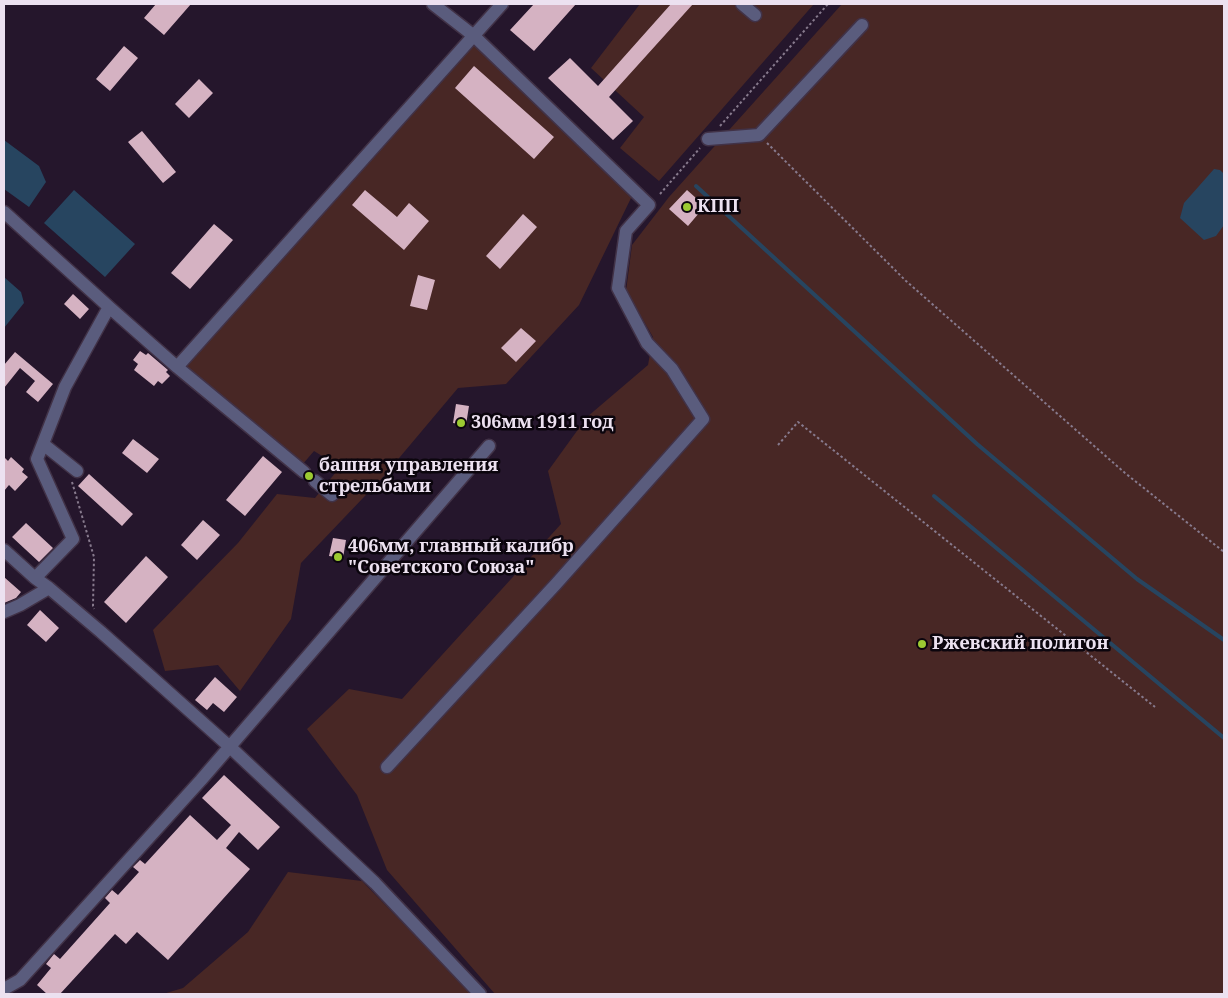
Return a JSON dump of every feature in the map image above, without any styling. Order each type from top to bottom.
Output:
[{"type":"lane","points":[[387,767],[556,584],[702,419],[672,369],[647,343],[618,288],[626,231],[649,204],[474,36],[432,4]]},
{"type":"lane","points":[[177,367],[502,4]]},
{"type":"lane","points":[[742,4],[755,15]]},
{"type":"lane","points":[[708,139],[759,135],[862,25]]},
{"type":"lane","points":[[4,212],[177,367],[304,472]]},
{"type":"lane","points":[[36,578],[73,539],[38,459],[65,387],[109,307]]},
{"type":"lane","points":[[43,444],[74,476]]},
{"type":"lane","points":[[4,989],[20,980],[230,747],[489,446]]},
{"type":"lane","points":[[315,481],[332,495]]},
{"type":"lane","points":[[4,550],[101,632],[230,747],[374,883],[480,994]]},
{"type":"lane","points":[[4,612],[49,588]]},
{"type":"path","points":[[660,194],[828,4]]},
{"type":"path","points":[[759,135],[906,281],[1125,473],[1224,552]]},
{"type":"path","points":[[778,445],[798,422],[1155,707]]},
{"type":"path","points":[[74,476],[94,557],[93,606],[101,632]]},
{"type":"shaded area","points":[[640,4],[814,4],[659,181],[620,148],[644,117],[591,68]]},
{"type":"shaded area","points":[[842,4],[1224,4],[1224,994],[495,994],[387,870],[357,795],[307,729],[349,689],[402,699],[561,524],[548,471],[587,417],[648,365],[653,337],[626,291],[632,245],[669,197]]},
{"type":"shaded area","points":[[474,42],[632,196],[579,305],[506,384],[458,388],[384,476],[301,563],[291,619],[240,691],[218,665],[165,671],[153,630],[238,543],[277,494],[315,498],[340,467],[314,451],[302,465],[183,366]]},
{"type":"shaded area","points":[[288,872],[362,881],[472,994],[163,994],[183,988],[248,932]]},
{"type":"water","points":[[4,140],[39,166],[46,182],[29,207],[4,189]]},
{"type":"water","points":[[1214,169],[1220,170],[1224,174],[1224,225],[1216,236],[1204,240],[1180,218],[1184,203]]},
{"type":"water","points":[[74,190],[135,244],[105,277],[44,223]]},
{"type":"water","points":[[4,277],[21,292],[24,303],[4,328]]},
{"type":"building","points":[[156,4],[191,4],[164,35],[144,18]]},
{"type":"building","points":[[534,4],[576,4],[534,51],[510,30]]},
{"type":"building","points":[[671,4],[693,4],[609,97],[633,121],[613,140],[548,78],[570,58],[598,86]]},
{"type":"building","points":[[124,46],[138,58],[110,91],[96,79]]},
{"type":"building","points":[[474,66],[554,137],[534,159],[455,88]]},
{"type":"building","points":[[199,79],[213,93],[189,118],[175,104]]},
{"type":"building","points":[[142,131],[176,172],[163,183],[128,142]]},
{"type":"building","points":[[365,190],[397,217],[409,203],[429,221],[404,250],[352,205]]},
{"type":"building","name":"КПП","points":[[687,190],[705,206],[688,226],[669,209]]},
{"type":"building","points":[[523,214],[537,227],[500,269],[486,256]]},
{"type":"building","points":[[214,224],[233,240],[190,289],[171,273]]},
{"type":"building","points":[[418,275],[435,280],[427,310],[410,306]]},
{"type":"building","points":[[73,294],[89,309],[80,319],[64,304]]},
{"type":"building","points":[[521,328],[536,341],[516,362],[501,348]]},
{"type":"building","points":[[140,351],[146,355],[148,353],[168,370],[166,372],[170,376],[162,384],[158,381],[154,386],[134,370],[138,364],[133,360]]},
{"type":"building","points":[[15,352],[53,384],[38,402],[26,392],[35,381],[20,368],[4,388],[4,365]]},
{"type":"building","name":"306мм 1911 год","points":[[456,404],[469,406],[466,425],[453,423]]},
{"type":"building","points":[[133,439],[159,459],[147,473],[122,453]]},
{"type":"building","points":[[263,456],[282,472],[245,516],[226,500]]},
{"type":"building","points":[[4,457],[8,461],[11,457],[24,469],[22,472],[28,477],[15,491],[9,485],[4,491]]},
{"type":"building","points":[[89,474],[133,514],[122,526],[78,486]]},
{"type":"building","points":[[203,520],[220,535],[197,560],[181,545]]},
{"type":"building","points":[[26,523],[53,548],[39,562],[12,537]]},
{"type":"building","name":"406мм, главный калибр \"Советского Союза\"","points":[[333,538],[346,540],[343,558],[329,556]]},
{"type":"building","points":[[146,556],[168,577],[126,623],[104,602]]},
{"type":"building","points":[[4,577],[21,592],[16,598],[4,603]]},
{"type":"building","points":[[40,610],[59,628],[46,642],[27,625]]},
{"type":"building","points":[[215,677],[237,697],[224,712],[213,703],[207,710],[195,700]]},
{"type":"building","points":[[224,775],[280,827],[258,850],[239,832],[226,848],[250,869],[168,960],[137,932],[126,944],[115,934],[60,994],[47,994],[37,985],[51,968],[46,964],[54,954],[60,959],[110,903],[105,898],[112,890],[118,895],[139,872],[133,867],[140,860],[145,864],[190,815],[217,840],[231,825],[202,798]]},
{"type":"waterway","points":[[696,186],[977,444],[1137,579],[1224,640]]},
{"type":"waterway","points":[[934,496],[1224,738]]},
{"type":"place","name":"КПП","points":[[687,207]]},
{"type":"place","name":"306мм 1911 год","points":[[461,423]]},
{"type":"place","name":"башня управления стрельбами","points":[[309,476]]},
{"type":"place","name":"406мм, главный калибр \"Советского Союза\"","points":[[338,557]]},
{"type":"place","name":"Ржевский полигон","points":[[922,644]]}]
